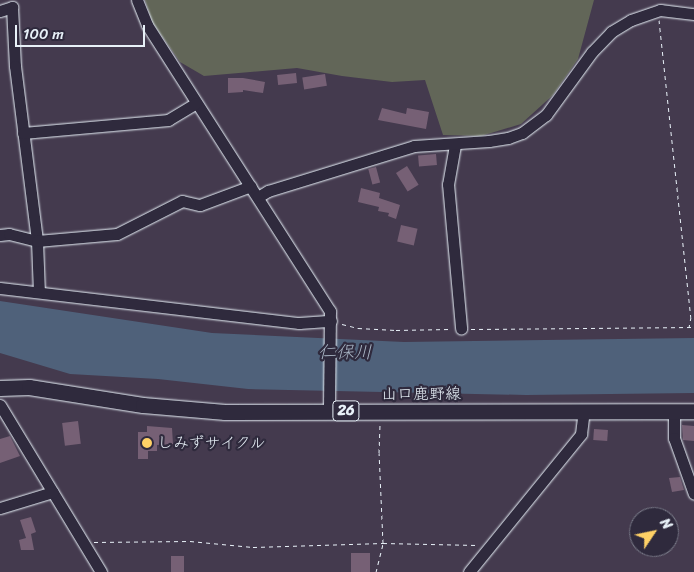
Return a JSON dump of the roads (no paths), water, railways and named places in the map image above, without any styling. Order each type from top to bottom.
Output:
[{"type":"main road","name":"山口鹿野線","points":[[0,388],[29,387],[188,410],[225,412],[329,404],[381,412],[694,411]]},
{"type":"street","points":[[137,0],[147,25],[324,298],[330,311],[331,323],[329,404]]},
{"type":"street","points":[[258,197],[268,191],[414,146],[455,145],[508,138],[522,133],[546,115],[592,52],[611,32],[660,5],[694,14]]},
{"type":"street","points":[[0,11],[12,7],[15,66],[37,241],[39,292]]},
{"type":"street","points":[[23,133],[168,120],[196,103]]},
{"type":"street","points":[[455,145],[448,184],[461,328]]},
{"type":"street","points":[[0,235],[9,234],[37,241],[117,234],[182,201],[200,205],[252,186]]},
{"type":"street","points":[[0,288],[219,316],[299,324],[331,323]]},
{"type":"street","points":[[0,404],[101,572]]},
{"type":"street","points":[[469,572],[581,434],[584,423],[584,410]]},
{"type":"street","points":[[674,411],[674,438],[693,488]]},
{"type":"street","points":[[0,508],[53,492]]},
{"type":"water","name":"仁保川","points":[[0,301],[212,333],[404,342],[694,338],[694,393],[526,395],[248,389],[158,379],[70,374],[0,353]]},
{"type":"place","name":"しみずサイクル","points":[[147,443]]}]
